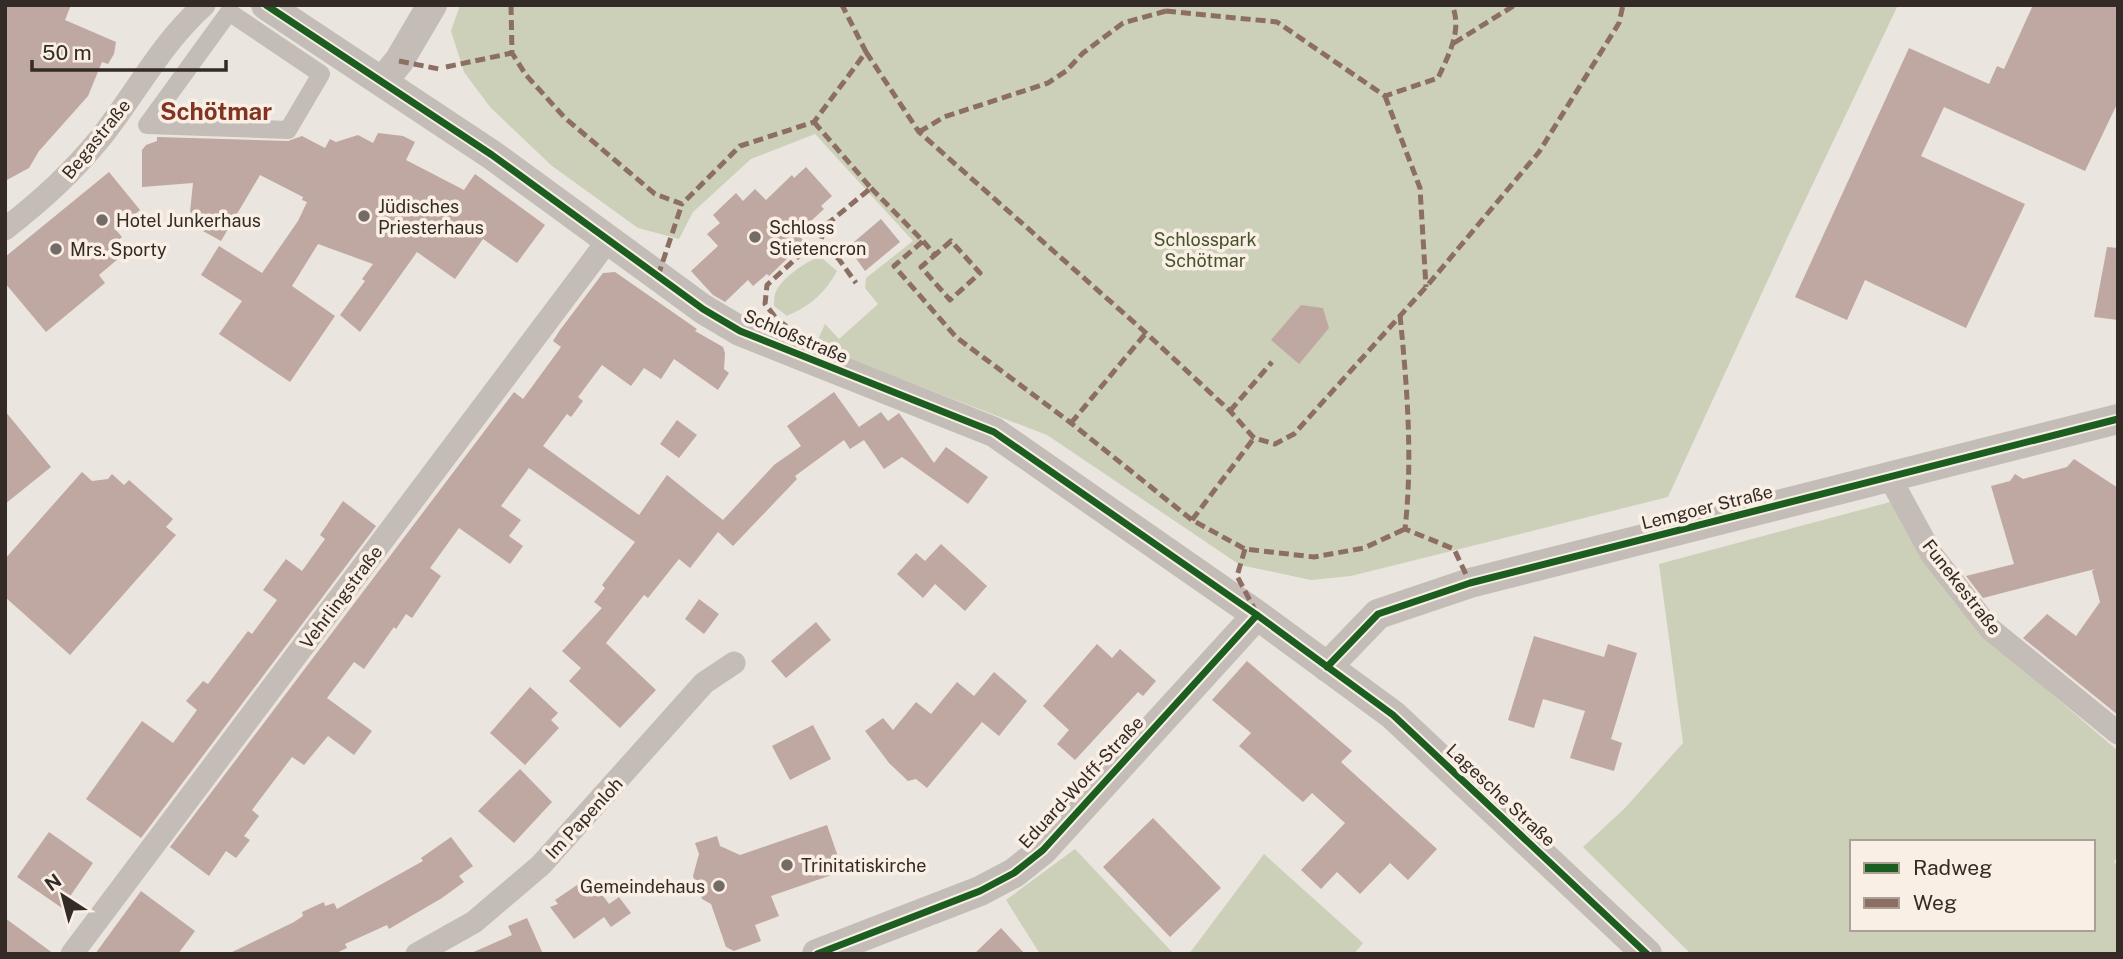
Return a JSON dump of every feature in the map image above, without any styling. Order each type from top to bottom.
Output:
[{"type":"street","name":"Begastraße","points":[[5,229],[54,190],[101,137],[191,16],[204,5]]},
{"type":"street","name":"Schloßstraße","points":[[266,5],[492,155],[703,309],[740,331],[994,432],[1257,615],[1327,667]]},
{"type":"street","points":[[382,82],[399,61],[432,5]]},
{"type":"street","points":[[229,12],[321,74],[288,130],[147,125],[229,12]]},
{"type":"street","name":"Vehrlingstraße","points":[[72,954],[609,239]]},
{"type":"street","name":"Lemgoer Straße","points":[[1327,667],[1378,614],[1470,583],[2118,419]]},
{"type":"street","name":"Funekestraße","points":[[1890,478],[1932,555],[1990,629],[2118,733]]},
{"type":"street","name":"Eduard-Wolff-Straße","points":[[817,954],[980,891],[1014,873],[1043,850],[1257,615]]},
{"type":"street","name":"Im Papenloh","points":[[417,954],[474,922],[541,865],[704,683],[734,663]]},
{"type":"street","name":"Lagesche Straße","points":[[1327,667],[1393,715],[1647,954]]},
{"type":"green space","name":"Schlosspark Schötmar","points":[[460,5],[1898,5],[1668,497],[1351,576],[1311,580],[1240,565],[1047,435],[815,346],[825,324],[839,339],[878,304],[865,288],[866,278],[913,241],[815,134],[751,159],[693,212],[679,239],[638,228],[552,166],[490,107],[464,72],[451,31]]},
{"type":"green space","points":[[814,259],[823,259],[837,271],[816,298],[787,316],[774,306],[778,288],[792,273]]},
{"type":"green space","points":[[1890,502],[1983,635],[2118,751],[2118,856],[2114,862],[2118,866],[2118,954],[1691,954],[1583,847],[1625,808],[1683,743],[1659,564]]},
{"type":"green space","points":[[1075,849],[1174,954],[1040,954],[1006,900]]},
{"type":"green space","points":[[1264,854],[1363,943],[1354,954],[1189,954]]},
{"type":"building","points":[[5,5],[71,5],[65,20],[116,42],[114,54],[108,64],[102,62],[88,96],[39,151],[29,168],[5,181]]},
{"type":"building","points":[[2033,5],[2118,5],[2118,102],[2085,171],[1944,107],[1921,156],[2025,204],[1966,328],[1865,280],[1847,320],[1795,297],[1909,48],[1989,84],[1997,66],[2004,69]]},
{"type":"building","points":[[378,133],[403,136],[415,142],[406,160],[464,190],[475,174],[545,225],[517,263],[483,239],[455,279],[417,252],[360,332],[340,315],[365,281],[362,279],[373,264],[318,244],[292,286],[335,316],[290,382],[219,334],[242,301],[201,275],[219,246],[262,273],[298,221],[307,202],[302,200],[303,197],[260,175],[221,241],[203,231],[209,222],[190,212],[193,183],[142,187],[142,150],[146,145],[157,141],[157,137],[288,141],[302,136],[325,148],[330,139],[336,142],[358,135],[373,143]]},
{"type":"building","name":"Schloss Stietencron","points":[[806,167],[832,196],[821,206],[824,209],[797,234],[803,240],[769,276],[767,274],[753,286],[748,280],[725,302],[713,295],[691,271],[718,246],[707,234],[720,223],[713,215],[736,193],[743,201],[755,189],[766,200],[792,175],[794,178]]},
{"type":"building","points":[[109,172],[140,210],[116,230],[122,237],[116,242],[125,253],[99,275],[105,283],[46,332],[5,283],[5,257]]},
{"type":"building","points":[[881,219],[900,242],[865,271],[848,247]]},
{"type":"building","points":[[2107,247],[2118,248],[2118,320],[2094,317]]},
{"type":"building","points":[[615,272],[697,329],[695,331],[723,347],[724,369],[729,373],[718,390],[674,359],[661,379],[644,368],[631,386],[602,365],[578,397],[583,401],[571,417],[567,414],[543,446],[639,515],[667,475],[723,520],[774,465],[801,446],[787,426],[834,392],[859,427],[881,412],[888,421],[899,413],[934,463],[946,447],[988,477],[968,504],[902,457],[884,469],[864,440],[850,449],[844,440],[795,476],[797,479],[733,546],[718,532],[690,568],[679,559],[648,598],[644,595],[606,643],[656,690],[620,728],[569,681],[581,668],[562,651],[602,608],[594,602],[605,588],[602,585],[635,542],[529,468],[501,506],[521,520],[509,536],[523,546],[510,564],[459,528],[430,568],[441,576],[412,618],[406,614],[364,669],[354,662],[327,698],[372,731],[354,755],[328,736],[304,765],[292,757],[252,810],[259,816],[244,836],[250,840],[236,858],[226,851],[209,876],[170,847],[514,392],[523,399],[561,347],[553,341],[603,273]]},
{"type":"building","points":[[1301,305],[1323,308],[1329,328],[1299,364],[1271,340]]},
{"type":"building","points":[[5,411],[51,467],[5,504]]},
{"type":"building","points":[[677,420],[697,435],[679,458],[660,444]]},
{"type":"building","points":[[2074,459],[2118,488],[2118,715],[2023,638],[2047,614],[2076,636],[2100,602],[2092,571],[2095,569],[1983,598],[1966,576],[2014,564],[1991,486],[2010,481],[2015,474],[2023,479],[2067,467]]},
{"type":"building","points":[[82,472],[92,481],[108,479],[112,474],[124,485],[129,480],[173,519],[166,527],[176,535],[70,655],[5,597],[5,559]]},
{"type":"building","points":[[343,501],[376,526],[141,838],[86,799],[142,721],[173,743],[197,710],[186,701],[203,681],[208,684],[248,631],[252,634],[277,600],[263,590],[286,559],[302,571],[325,539],[320,535]]},
{"type":"building","points":[[941,544],[987,586],[965,611],[935,584],[923,598],[897,574],[916,553],[925,561]]},
{"type":"building","points":[[699,599],[719,614],[704,634],[685,619]]},
{"type":"building","points":[[816,622],[831,640],[786,678],[771,661]]},
{"type":"building","points":[[1534,636],[1604,657],[1608,644],[1637,653],[1611,739],[1622,743],[1614,771],[1570,758],[1585,711],[1543,699],[1534,728],[1508,720]]},
{"type":"building","points":[[1097,644],[1112,658],[1120,649],[1156,681],[1143,696],[1138,692],[1075,760],[1057,744],[1069,730],[1043,706]]},
{"type":"building","points":[[1247,661],[1352,751],[1341,762],[1437,849],[1408,880],[1390,863],[1360,894],[1337,872],[1321,889],[1301,870],[1345,823],[1312,793],[1303,802],[1239,746],[1251,733],[1212,700]]},
{"type":"building","points":[[994,672],[1027,701],[999,736],[982,722],[927,788],[916,779],[908,781],[889,763],[865,731],[883,718],[893,730],[916,702],[931,714],[957,682],[974,696]]},
{"type":"building","points":[[530,687],[558,713],[551,720],[559,728],[525,765],[490,733]]},
{"type":"building","points":[[813,725],[831,759],[790,780],[772,746]]},
{"type":"building","points":[[520,769],[552,802],[514,843],[478,811]]},
{"type":"building","points":[[1153,818],[1221,888],[1170,937],[1103,867]]},
{"type":"building","points":[[827,825],[843,871],[771,896],[779,916],[755,925],[761,941],[734,951],[726,947],[711,904],[702,899],[693,876],[699,854],[695,843],[717,836],[720,846],[740,855]]},
{"type":"building","points":[[49,832],[93,863],[62,908],[17,877]]},
{"type":"building","points":[[451,837],[473,866],[459,876],[464,882],[389,929],[387,925],[345,944],[347,948],[334,954],[228,954],[294,922],[303,916],[302,912],[324,902],[325,906],[334,903],[337,909],[423,861],[421,858]]},
{"type":"building","points":[[589,877],[609,904],[619,897],[631,913],[611,927],[604,917],[574,939],[550,907],[558,904],[555,900]]},
{"type":"building","points":[[141,891],[195,931],[178,954],[95,954]]},
{"type":"building","points":[[5,918],[54,954],[5,954]]},
{"type":"building","points":[[527,918],[543,954],[469,954],[512,935],[508,926]]},
{"type":"building","points":[[1001,928],[1025,954],[974,954]]},
{"type":"marked path","points":[[511,5],[512,53],[526,75],[565,118],[655,194],[682,204],[740,146],[814,122],[866,52],[842,5]]},
{"type":"marked path","points":[[919,132],[944,117],[1048,83],[1123,23],[1166,11],[1166,5]]},
{"type":"marked path","points":[[1166,11],[1277,22],[1385,96],[1438,78],[1455,33],[1452,5]]},
{"type":"marked path","points":[[1454,43],[1515,5]]},
{"type":"marked path","points":[[866,52],[919,132],[1146,333],[1230,411],[1254,438],[1275,444],[1294,434],[1426,287],[1539,152],[1619,23],[1623,5]]},
{"type":"marked path","points":[[446,67],[512,53]]},
{"type":"marked path","points":[[399,61],[439,69]]},
{"type":"marked path","points":[[1385,96],[1420,188],[1426,287]]},
{"type":"marked path","points":[[814,122],[871,188],[826,225],[818,248]]},
{"type":"marked path","points":[[871,188],[923,241],[894,266],[956,337],[1071,423],[1192,520],[1245,549],[1314,557],[1364,548],[1405,529]]},
{"type":"marked path","points":[[658,276],[682,204]]},
{"type":"marked path","points":[[923,241],[935,255],[951,241],[980,273],[950,300],[921,267],[935,255]]},
{"type":"marked path","points":[[798,336],[776,318],[765,304],[767,285],[802,253],[818,248],[838,258],[856,283]]},
{"type":"marked path","points":[[1400,315],[1409,449],[1405,529],[1454,549],[1470,583]]},
{"type":"marked path","points":[[1071,423],[1146,333]]},
{"type":"marked path","points":[[1230,411],[1272,362]]},
{"type":"marked path","points":[[1192,520],[1254,438]]},
{"type":"marked path","points":[[1245,549],[1237,576],[1255,610]]},
{"type":"cycle path","points":[[266,5],[492,155],[703,309],[740,331],[994,432],[1257,615],[1393,715],[1647,954]]},
{"type":"cycle path","points":[[1327,667],[1378,614],[1470,583],[2118,419]]},
{"type":"cycle path","points":[[817,954],[980,891],[1014,873],[1043,850],[1257,615]]},
{"type":"place","name":"Jüdisches Priesterhaus","points":[[364,216]]},
{"type":"place","name":"Hotel Junkerhaus","points":[[102,220]]},
{"type":"place","name":"Schloss Stietencron","points":[[755,237]]},
{"type":"place","name":"Mrs. Sporty","points":[[56,249]]},
{"type":"place","name":"Trinitatiskirche","points":[[787,865]]},
{"type":"place","name":"Gemeindehaus","points":[[719,886]]},
{"type":"district","name":"Schötmar","points":[[216,111]]}]
